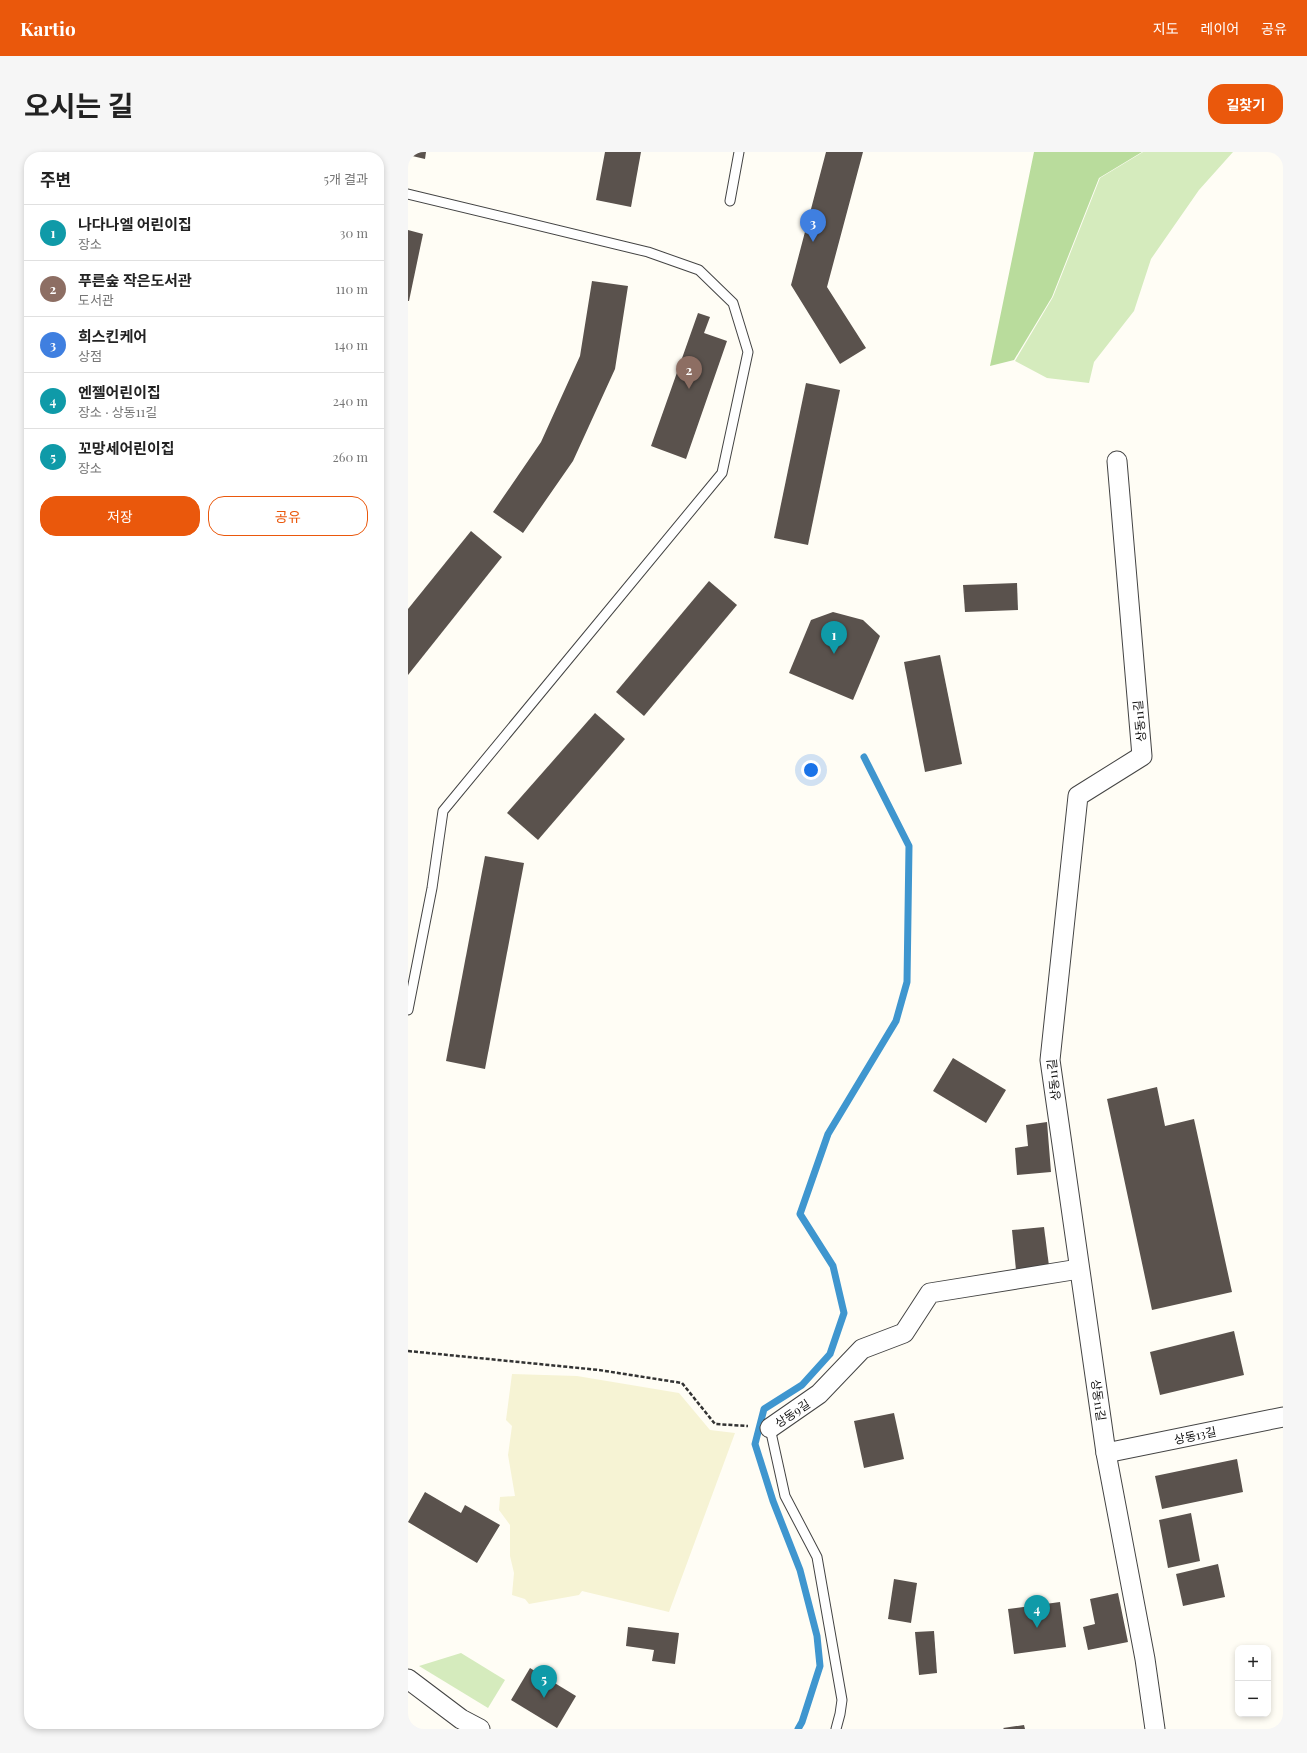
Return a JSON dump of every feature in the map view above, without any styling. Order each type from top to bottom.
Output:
[{"type":"street","name":"상동11길","points":[[1117,461],[1142,756],[1078,796],[1050,1060],[1106,1453],[1145,1659],[1155,1729]]},
{"type":"street","name":"상동9길","points":[[770,1428],[819,1394],[862,1349],[904,1333],[930,1293],[1079,1269]]},
{"type":"street","name":"상동13길","points":[[1106,1453],[1283,1417]]},
{"type":"street","points":[[408,1679],[461,1719],[480,1729]]},
{"type":"lane","points":[[730,201],[739,152]]},
{"type":"lane","points":[[408,194],[648,252],[699,270],[733,303],[748,352],[722,473],[443,811],[432,888],[408,1010]]},
{"type":"lane","name":"상동9길","points":[[770,1428],[785,1496],[817,1557],[842,1700],[836,1729]]},
{"type":"path","points":[[408,1351],[599,1370],[682,1383],[715,1424],[770,1428]]},
{"type":"shaded area","points":[[512,1374],[577,1376],[679,1393],[710,1430],[735,1433],[669,1612],[582,1591],[579,1595],[529,1604],[525,1599],[512,1595],[514,1573],[510,1556],[510,1525],[499,1510],[500,1497],[515,1496],[508,1455],[512,1426],[506,1420]]},
{"type":"green space","points":[[1034,152],[1142,152],[1099,178],[1052,297],[1014,360],[990,366]]},
{"type":"green space","points":[[1143,152],[1233,152],[1199,190],[1151,259],[1134,311],[1094,362],[1089,383],[1047,378],[1015,361],[1053,297],[1100,178]]},
{"type":"green space","points":[[461,1653],[505,1680],[488,1708],[419,1666]]},
{"type":"building","points":[[408,152],[426,152],[425,159],[408,155]]},
{"type":"building","points":[[605,152],[641,152],[631,207],[596,200]]},
{"type":"building","points":[[826,152],[863,152],[827,287],[866,348],[840,364],[791,285]]},
{"type":"building","points":[[408,230],[423,234],[409,301],[408,301]]},
{"type":"building","points":[[592,281],[628,286],[615,369],[573,461],[523,533],[493,512],[541,442],[580,356]]},
{"type":"building","points":[[698,313],[710,317],[704,333],[727,341],[686,459],[651,446]]},
{"type":"building","points":[[806,383],[840,390],[808,545],[774,538]]},
{"type":"building","points":[[471,531],[502,557],[408,675],[408,609]]},
{"type":"building","points":[[709,581],[737,605],[644,716],[616,692]]},
{"type":"building","points":[[1017,583],[1018,610],[965,612],[963,585]]},
{"type":"building","points":[[833,612],[863,620],[880,636],[853,700],[789,673],[811,620]]},
{"type":"building","points":[[940,655],[962,764],[925,772],[904,662]]},
{"type":"building","points":[[595,713],[625,739],[538,840],[507,813]]},
{"type":"building","points":[[485,856],[524,863],[485,1069],[446,1061]]},
{"type":"building","points":[[953,1058],[1006,1090],[986,1123],[933,1091]]},
{"type":"building","points":[[1157,1087],[1165,1126],[1194,1119],[1232,1292],[1152,1310],[1107,1099]]},
{"type":"building","points":[[1047,1122],[1051,1172],[1017,1175],[1015,1148],[1028,1146],[1026,1125]]},
{"type":"building","points":[[1044,1227],[1049,1266],[1016,1270],[1012,1230]]},
{"type":"building","points":[[1234,1331],[1244,1375],[1160,1395],[1150,1352]]},
{"type":"building","points":[[894,1413],[904,1459],[864,1468],[854,1421]]},
{"type":"building","points":[[1237,1459],[1243,1492],[1162,1509],[1155,1476]]},
{"type":"building","points":[[425,1492],[461,1513],[465,1505],[500,1525],[477,1563],[408,1522]]},
{"type":"building","points":[[1191,1513],[1200,1561],[1168,1568],[1159,1520]]},
{"type":"building","points":[[1218,1564],[1225,1597],[1183,1606],[1176,1574]]},
{"type":"building","points":[[894,1579],[917,1583],[911,1623],[888,1619]]},
{"type":"building","points":[[1118,1593],[1128,1642],[1088,1650],[1083,1627],[1095,1624],[1090,1599]]},
{"type":"building","points":[[1060,1602],[1066,1647],[1014,1654],[1008,1609]]},
{"type":"building","points":[[628,1627],[679,1633],[675,1664],[652,1661],[654,1650],[626,1646]]},
{"type":"building","points":[[934,1631],[937,1673],[919,1675],[915,1632]]},
{"type":"building","points":[[530,1668],[576,1696],[557,1728],[511,1700]]},
{"type":"building","points":[[1024,1725],[1025,1729],[1003,1728]]},
{"type":"waterway","points":[[798,1729],[802,1722],[820,1666],[817,1636],[800,1570],[773,1501],[755,1444],[764,1409],[802,1385],[830,1354],[844,1313],[833,1266],[800,1214],[828,1134],[896,1021],[907,982],[909,846],[864,757]]},
{"type":"place","name":"희스킨케어","points":[[813,242]]},
{"type":"place","name":"푸른숲 작은도서관","points":[[689,389]]},
{"type":"place","name":"나다나엘 어린이집","points":[[834,654]]},
{"type":"place","name":"엔젤어린이집","points":[[1037,1628]]},
{"type":"place","name":"꼬망세어린이집","points":[[544,1698]]}]
